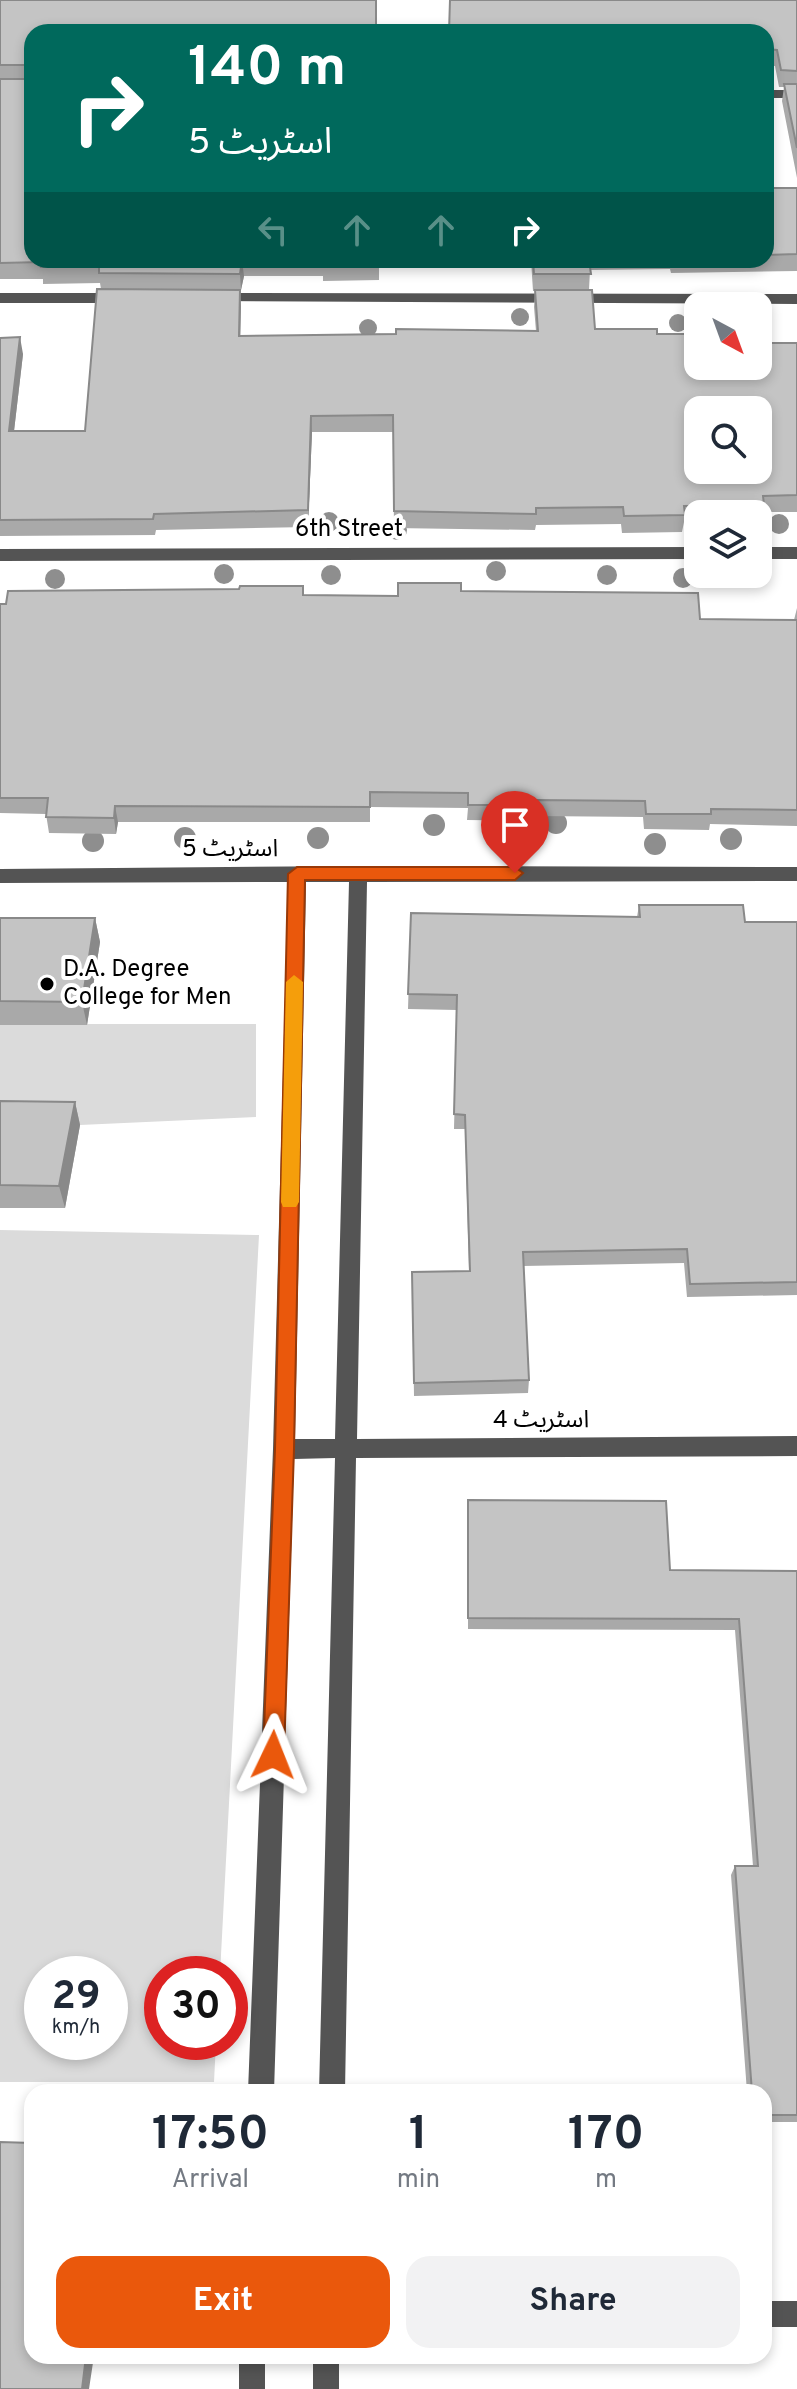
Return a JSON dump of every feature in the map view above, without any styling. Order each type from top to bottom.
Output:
[{"type":"street","points":[[774,94],[797,94]]},
{"type":"street","points":[[0,298],[143,298]]},
{"type":"street","points":[[191,298],[797,299]]},
{"type":"street","name":"6th Street","points":[[0,555],[684,553]]},
{"type":"street","points":[[772,553],[797,553]]},
{"type":"street","points":[[332,2084],[358,873]]},
{"type":"street","points":[[261,2084],[284,1449],[297,874]]},
{"type":"street","name":"اسٹریٹ 5","points":[[0,876],[797,874]]},
{"type":"street","name":"اسٹریٹ 4","points":[[284,1449],[797,1446]]},
{"type":"street","points":[[772,2314],[797,2314]]},
{"type":"street","points":[[252,2364],[252,2389]]},
{"type":"street","points":[[326,2364],[326,2389]]},
{"type":"shaded area","points":[[0,1024],[256,1024],[256,1117],[80,1125],[0,1124]]},
{"type":"shaded area","points":[[0,1230],[259,1235],[221,1956],[144,1956],[144,2060],[215,2060],[214,2082],[0,2082]]},
{"type":"building","points":[[0,0],[376,0],[376,24],[24,24],[24,65],[0,65]]},
{"type":"building","points":[[450,0],[797,0],[797,71],[781,70],[777,50],[774,50],[774,24],[449,24]]},
{"type":"building","points":[[0,79],[24,79],[24,262],[0,263]]},
{"type":"building","points":[[784,84],[797,84],[797,148]]},
{"type":"building","points":[[774,188],[797,188],[797,254],[774,255]]},
{"type":"building","points":[[99,268],[241,268],[240,274],[99,273]]},
{"type":"building","points":[[534,268],[590,268],[591,274],[534,274]]},
{"type":"building","points":[[97,289],[240,290],[239,336],[396,334],[396,329],[538,331],[535,290],[592,290],[595,329],[657,329],[657,334],[684,334],[684,380],[772,380],[772,343],[797,343],[797,495],[763,496],[763,500],[684,500],[684,515],[624,516],[623,507],[536,508],[536,514],[394,511],[393,415],[311,416],[308,510],[154,514],[153,519],[0,520],[0,338],[20,337],[9,431],[85,431]]},
{"type":"building","points":[[398,583],[461,583],[461,591],[698,593],[700,619],[797,620],[797,810],[711,809],[711,814],[646,814],[645,801],[537,800],[537,805],[468,805],[468,793],[370,792],[370,807],[115,806],[114,818],[46,817],[48,798],[0,798],[0,604],[6,604],[8,591],[303,586],[303,595],[398,596]]},
{"type":"building","points":[[639,905],[743,905],[745,922],[797,922],[797,1282],[690,1284],[687,1249],[523,1252],[529,1380],[414,1383],[412,1272],[470,1271],[465,1115],[454,1114],[457,995],[408,994],[411,913],[640,917]]},
{"type":"building","name":"D.A. Degree College for Men","points":[[0,918],[95,918],[82,1002],[0,1001]]},
{"type":"building","points":[[0,1101],[75,1102],[59,1186],[0,1185]]},
{"type":"building","points":[[468,1500],[666,1501],[670,1570],[797,1571],[797,2115],[772,2115],[772,2084],[751,2084],[735,1866],[758,1866],[739,1619],[468,1618]]},
{"type":"building","points":[[0,2142],[24,2143],[24,2364],[85,2364],[82,2389],[0,2389]]},
{"type":"slow traffic","points":[[290,1202],[294,982]]},
{"type":"place","name":"D.A. Degree College for Men","points":[[47,984]]},
{"type":"route","points":[[273,1755],[284,1449],[297,874],[515,873]]}]
